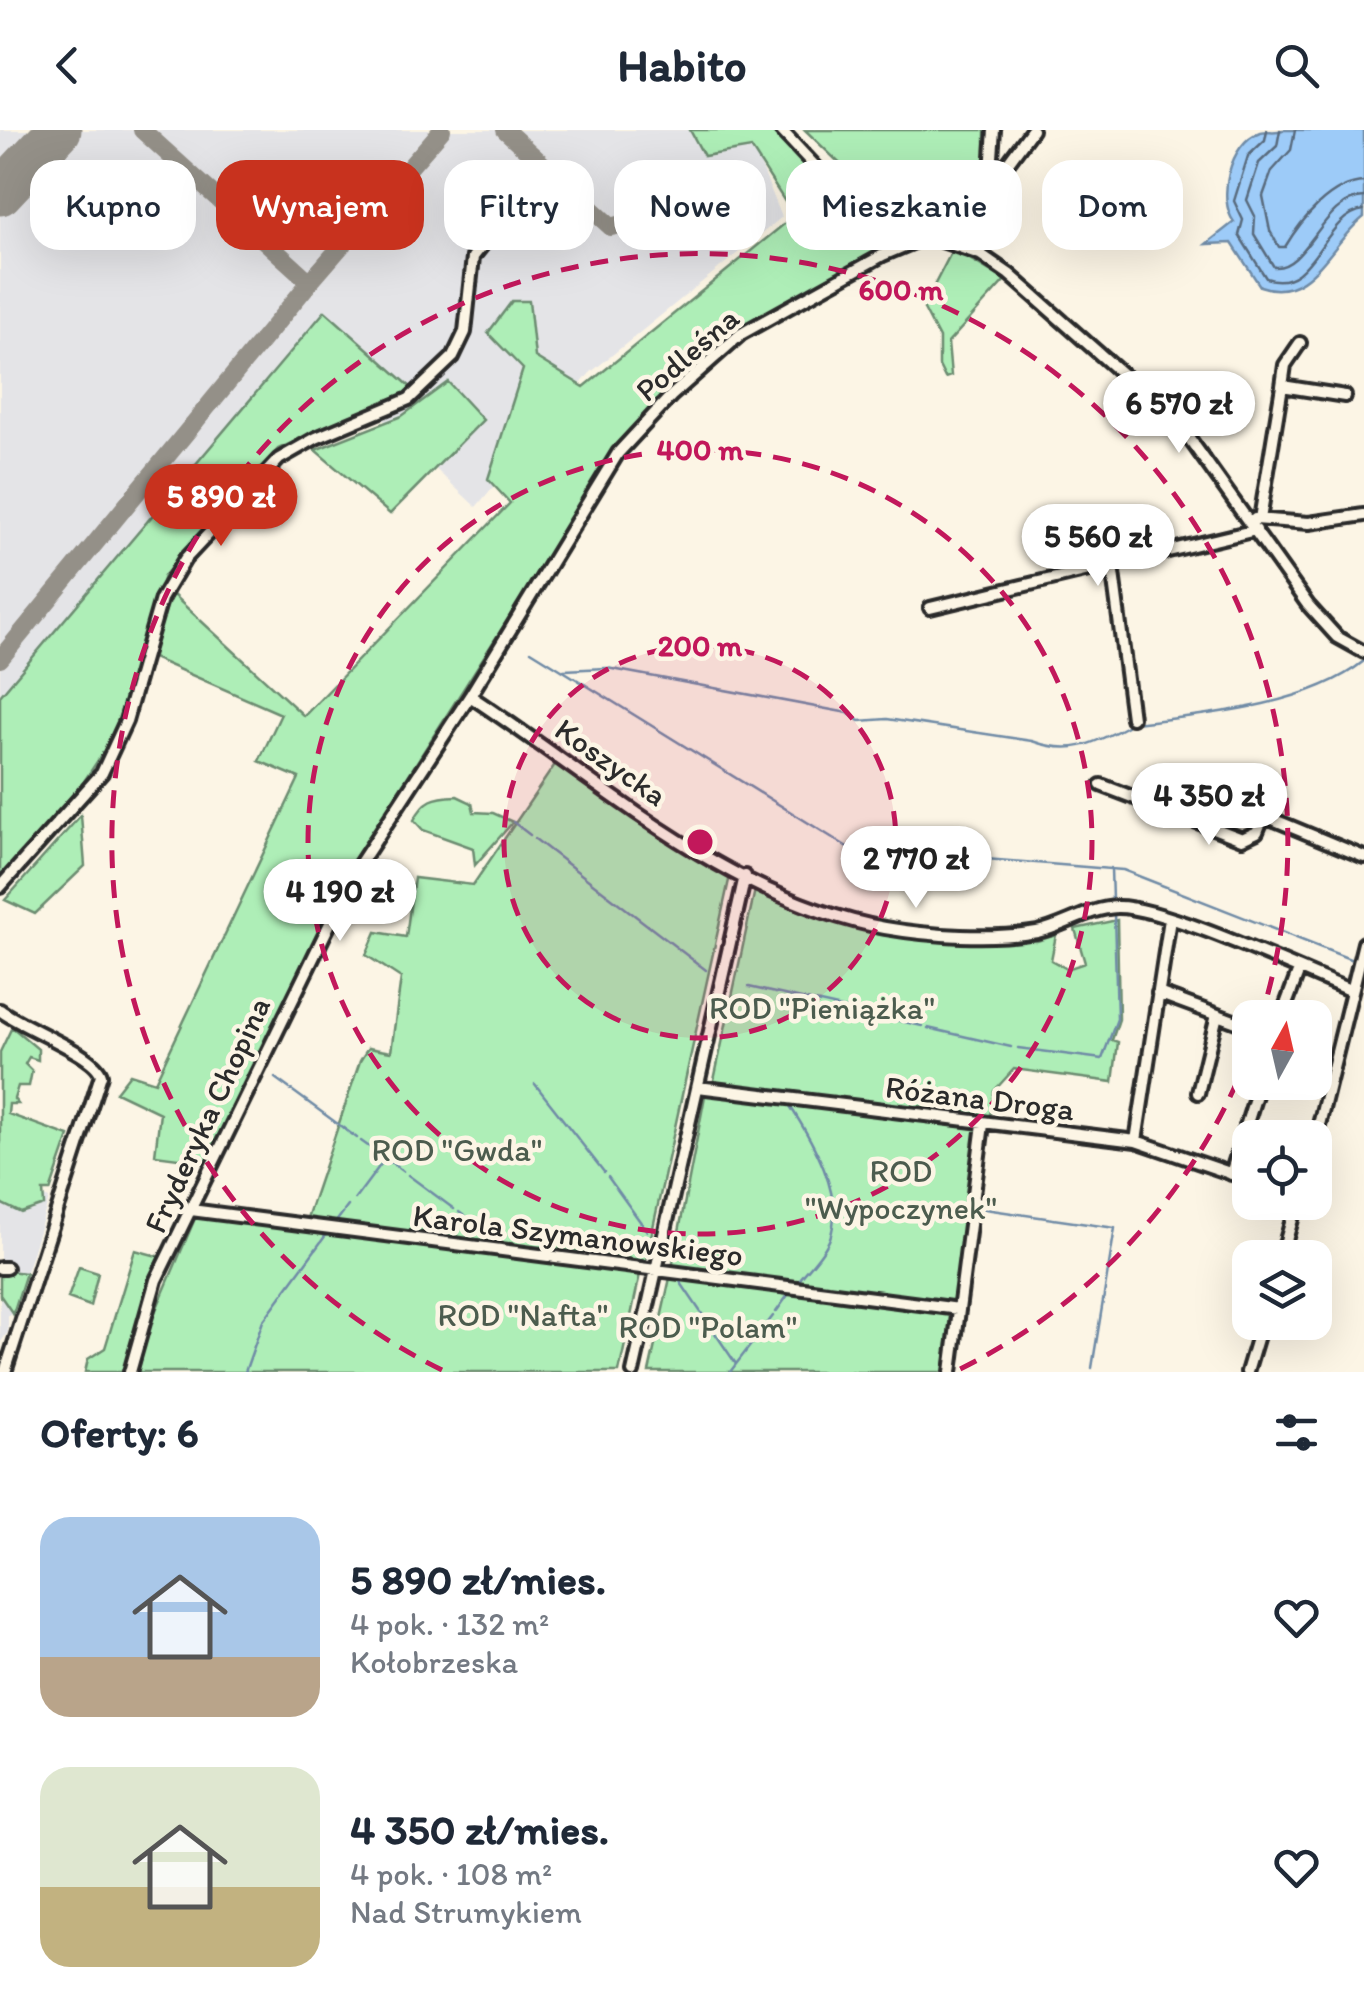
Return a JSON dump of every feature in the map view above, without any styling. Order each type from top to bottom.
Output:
[{"type":"street","points":[[782,130],[810,160]]},
{"type":"street","points":[[992,160],[994,130]]},
{"type":"street","points":[[1010,160],[1032,130]]},
{"type":"street","points":[[0,887],[102,773],[126,721],[160,600],[185,560],[280,460],[316,438],[410,399],[453,357],[466,332],[472,258],[478,250]]},
{"type":"street","name":"Podleśna","points":[[570,529],[618,453],[671,396],[741,334],[895,250]]},
{"type":"street","points":[[970,250],[980,254],[1179,424],[1328,629],[1364,652]]},
{"type":"street","points":[[980,254],[981,250]]},
{"type":"street","points":[[1255,524],[1285,366],[1300,343]]},
{"type":"street","points":[[1282,386],[1345,396]]},
{"type":"street","points":[[930,608],[1112,565],[1255,524],[1309,523],[1364,514]]},
{"type":"street","name":"Fryderyka Chopina","points":[[130,1372],[156,1280],[260,1071],[273,1032],[356,870],[470,696],[570,529]]},
{"type":"street","points":[[1112,565],[1132,718]]},
{"type":"street","name":"Koszycka","points":[[470,696],[641,814],[745,876],[831,916],[888,929],[981,934],[1036,932],[1118,907],[1170,919],[1352,991]]},
{"type":"street","points":[[1101,785],[1242,839],[1257,832],[1275,787]]},
{"type":"street","points":[[1264,816],[1364,857]]},
{"type":"street","points":[[633,1372],[745,876]]},
{"type":"street","points":[[1136,1142],[1170,919]]},
{"type":"street","points":[[1320,1120],[1364,943]]},
{"type":"street","points":[[1288,1000],[1299,970]]},
{"type":"street","points":[[1158,994],[1232,1020]]},
{"type":"street","points":[[0,1010],[33,1033],[94,1062],[101,1075],[5,1372]]},
{"type":"street","points":[[1198,1094],[1217,1015]]},
{"type":"street","name":"Różana Droga","points":[[698,1086],[1136,1142],[1231,1174]]},
{"type":"street","points":[[1231,1174],[1254,1100]]},
{"type":"street","points":[[951,1372],[983,1124]]},
{"type":"street","name":"Karola Szymanowskiego","points":[[191,1210],[959,1309]]},
{"type":"street","points":[[1247,1372],[1257,1340]]},
{"type":"shaded area","points":[[0,130],[746,130],[758,160],[614,160],[614,250],[741,250],[590,373],[476,507],[306,347],[0,727]]},
{"type":"shaded area","points":[[766,178],[782,217],[766,230]]},
{"type":"shaded area","points":[[0,1180],[49,1199],[13,1314],[8,1315],[8,1332],[0,1343]]},
{"type":"green space","points":[[690,130],[772,130],[800,160],[786,160],[786,203],[766,172],[766,160],[759,160],[751,148],[704,156]]},
{"type":"green space","points":[[805,130],[985,130],[985,160],[836,160]]},
{"type":"green space","points":[[786,223],[786,250],[894,250],[732,339],[616,449],[387,809],[302,965],[208,1162],[155,1155],[160,1113],[116,1092],[130,1074],[155,1082],[299,778],[259,761],[281,714],[148,656],[172,594],[304,716],[510,503],[488,479],[523,369],[488,333],[512,301],[529,301],[535,357],[584,387],[752,250],[766,250],[766,239]]},
{"type":"green space","points":[[952,250],[1005,280],[948,343],[951,376],[945,378],[939,366],[939,338],[923,307]]},
{"type":"green space","points":[[325,311],[413,389],[278,449],[164,576],[112,739],[67,807],[0,879],[0,696]]},
{"type":"green space","points":[[448,382],[483,420],[390,514],[315,450],[402,416]]},
{"type":"green space","name":"ROD \"Gwda\"","points":[[558,760],[731,871],[645,1264],[307,1218],[360,1061],[368,1048],[391,1052],[401,978],[366,955],[376,932],[406,937],[414,878],[473,885]]},
{"type":"green space","points":[[457,796],[472,803],[474,812],[493,813],[513,822],[475,865],[473,848],[423,830],[414,820],[431,801]]},
{"type":"green space","points":[[81,815],[85,866],[35,914],[5,900]]},
{"type":"green space","name":"ROD \"Pieniążka\"","points":[[756,885],[826,915],[893,930],[1037,941],[1056,935],[1051,960],[1067,969],[1085,963],[1075,929],[1117,920],[1119,1019],[1112,1040],[1118,1042],[1113,1082],[1014,1069],[994,1091],[990,1116],[713,1085]]},
{"type":"green space","points":[[12,1027],[38,1049],[38,1060],[29,1057],[25,1064],[32,1071],[29,1086],[18,1086],[14,1099],[18,1104],[9,1104],[8,1114],[69,1136],[50,1191],[43,1191],[44,1205],[21,1213],[0,1203],[0,1052]]},
{"type":"green space","name":"ROD \"Wypoczynek\"","points":[[705,1096],[978,1129],[954,1302],[672,1268]]},
{"type":"green space","name":"ROD \"Nafta\"","points":[[196,1216],[640,1274],[619,1372],[138,1372],[150,1324]]},
{"type":"green space","points":[[135,1250],[161,1257],[141,1310],[125,1372],[85,1372],[88,1359],[105,1348]]},
{"type":"green space","points":[[79,1267],[98,1273],[90,1306],[68,1298]]},
{"type":"green space","points":[[0,1270],[26,1273],[13,1314],[0,1295]]},
{"type":"green space","name":"ROD \"Polam\"","points":[[670,1278],[950,1315],[944,1372],[649,1372]]},
{"type":"water","points":[[1364,130],[1364,217],[1306,279],[1277,289],[1260,286],[1232,243],[1206,244],[1234,222],[1227,186],[1240,147],[1260,132]]},
{"type":"waterway","points":[[531,651],[849,848],[1123,870],[1355,961]]},
{"type":"waterway","points":[[1135,723],[1223,712],[1286,698],[1315,689],[1364,661]]},
{"type":"waterway","points":[[564,670],[607,668],[848,713],[859,721],[887,719],[1058,747],[1092,743],[1127,726]]},
{"type":"waterway","points":[[513,822],[530,835]]},
{"type":"waterway","points":[[535,839],[706,970]]},
{"type":"waterway","points":[[1111,868],[1112,900]]},
{"type":"waterway","points":[[1018,1048],[1102,1059],[1117,1019],[1114,913]]},
{"type":"waterway","points":[[749,987],[922,1026]]},
{"type":"waterway","points":[[928,1028],[1011,1047]]},
{"type":"waterway","points":[[275,1078],[357,1138]]},
{"type":"waterway","points":[[535,1084],[604,1172]]},
{"type":"waterway","points":[[790,1106],[824,1169],[833,1204],[830,1238],[797,1283]]},
{"type":"waterway","points":[[361,1141],[403,1171]]},
{"type":"waterway","points":[[355,1199],[384,1160]]},
{"type":"waterway","points":[[408,1175],[454,1209]]},
{"type":"waterway","points":[[608,1177],[647,1231]]},
{"type":"waterway","points":[[335,1223],[348,1206]]},
{"type":"waterway","points":[[978,1208],[1115,1228],[1092,1368]]},
{"type":"waterway","points":[[459,1212],[480,1228]]},
{"type":"waterway","points":[[245,1372],[263,1321],[326,1235]]},
{"type":"waterway","points":[[679,1280],[736,1364]]},
{"type":"waterway","points":[[776,1312],[788,1295]]},
{"type":"waterway","points":[[730,1372],[773,1316]]},
{"type":"taxiway","points":[[142,130],[310,282]]},
{"type":"taxiway","points":[[0,659],[310,282],[442,130]]},
{"type":"taxiway","points":[[505,130],[614,226]]},
{"type":"runway","points":[[0,193],[59,130]]}]
